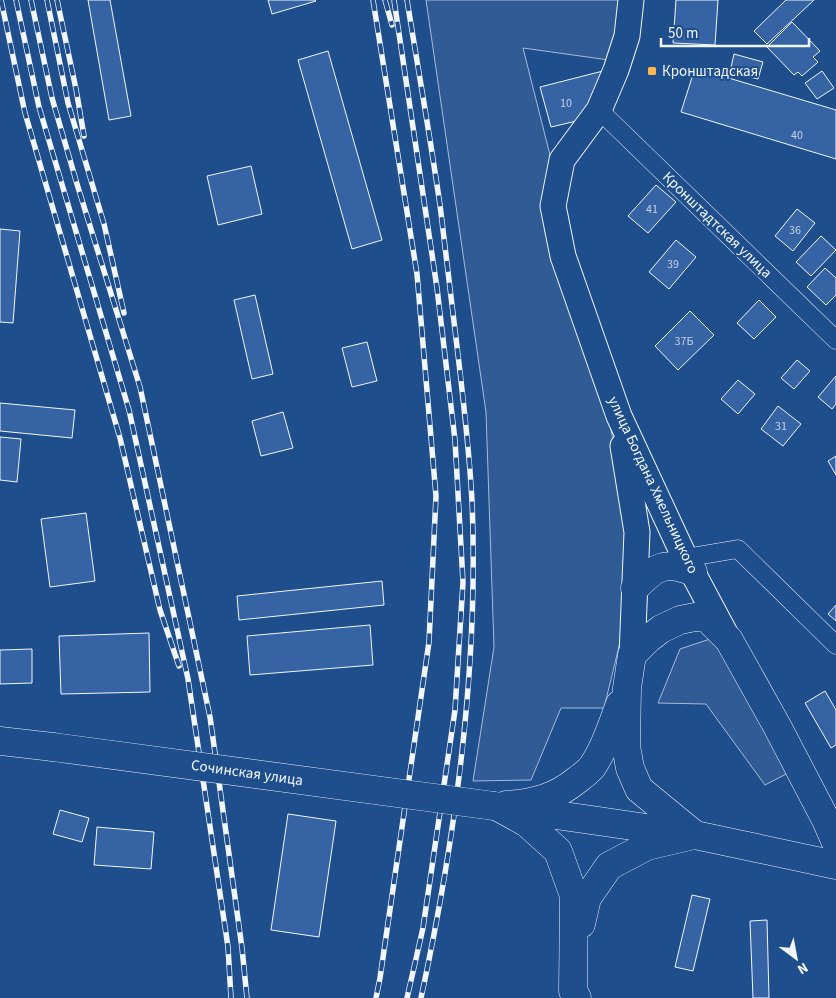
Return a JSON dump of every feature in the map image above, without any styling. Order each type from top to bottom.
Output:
[{"type":"main road","name":"улица Богдана Хмельницкого","points":[[631,0],[627,36],[616,70],[598,110],[562,160],[553,206],[563,256],[618,416],[689,565],[777,726],[836,843]]},
{"type":"main road","points":[[618,416],[637,532],[632,655],[626,688],[626,746],[630,768],[639,789],[695,834]]},
{"type":"main road","points":[[635,588],[649,573],[665,566],[680,567],[689,565]]},
{"type":"main road","points":[[632,655],[661,629],[680,620],[695,617],[707,618],[729,640]]},
{"type":"main road","points":[[494,806],[528,803],[550,797],[571,785],[590,769],[603,747],[626,688]]},
{"type":"main road","name":"Сочинская улица","points":[[0,741],[494,806]]},
{"type":"main road","points":[[494,806],[695,834],[836,865]]},
{"type":"main road","points":[[494,806],[527,823],[558,851],[574,896],[573,990],[577,998]]},
{"type":"main road","points":[[573,963],[587,898],[609,866],[647,846],[695,834]]},
{"type":"street","name":"Кронштадтская улица","points":[[598,110],[836,340]]},
{"type":"street","points":[[689,565],[738,550],[836,645]]},
{"type":"shaded area","points":[[426,0],[622,0],[609,60],[523,48],[550,155],[544,221],[609,419],[630,535],[622,634],[604,708],[561,708],[531,780],[473,781],[494,647],[486,412]]},
{"type":"shaded area","points":[[716,637],[794,770],[765,785],[706,704],[658,703],[680,649]]},
{"type":"building","points":[[88,0],[110,0],[131,116],[109,120]]},
{"type":"building","points":[[268,0],[315,0],[316,1],[272,14]]},
{"type":"building","points":[[676,0],[718,0],[715,45],[673,43]]},
{"type":"building","points":[[786,0],[814,0],[767,44],[754,31]]},
{"type":"building","points":[[792,22],[820,51],[813,57],[818,62],[802,76],[798,72],[794,75],[767,47]]},
{"type":"building","points":[[328,51],[382,240],[352,249],[298,60]]},
{"type":"building","points":[[734,54],[763,62],[758,79],[730,72]]},
{"type":"building","points":[[695,68],[836,110],[836,159],[681,112]]},
{"type":"building","points":[[603,71],[581,120],[551,127],[540,87]]},
{"type":"building","points":[[822,71],[834,88],[817,99],[805,83]]},
{"type":"building","points":[[251,166],[262,214],[218,225],[207,176]]},
{"type":"building","points":[[656,185],[676,202],[648,233],[628,216]]},
{"type":"building","points":[[797,209],[815,223],[793,251],[775,236]]},
{"type":"building","points":[[0,229],[20,231],[13,323],[0,322]]},
{"type":"building","points":[[821,236],[836,250],[811,276],[796,262]]},
{"type":"building","points":[[676,240],[696,257],[669,289],[649,272]]},
{"type":"building","points":[[825,268],[836,278],[836,295],[826,305],[807,287]]},
{"type":"building","points":[[255,295],[273,374],[252,379],[234,300]]},
{"type":"building","points":[[759,300],[776,317],[754,339],[737,323]]},
{"type":"building","points":[[690,311],[714,335],[678,370],[655,346]]},
{"type":"building","points":[[367,342],[377,381],[352,387],[342,348]]},
{"type":"building","points":[[797,360],[810,371],[794,389],[781,378]]},
{"type":"building","points":[[836,376],[836,404],[832,409],[818,397]]},
{"type":"building","points":[[738,380],[755,394],[738,414],[721,399]]},
{"type":"building","points":[[0,403],[75,410],[72,438],[0,431]]},
{"type":"building","points":[[778,406],[801,424],[783,446],[761,429]]},
{"type":"building","points":[[283,412],[293,448],[261,456],[252,421]]},
{"type":"building","points":[[0,437],[21,439],[17,482],[0,480]]},
{"type":"building","points":[[836,456],[836,475],[828,461]]},
{"type":"building","points":[[86,513],[95,581],[50,587],[41,519]]},
{"type":"building","points":[[382,581],[384,605],[239,620],[237,596]]},
{"type":"building","points":[[836,605],[836,621],[828,614]]},
{"type":"building","points":[[370,625],[373,665],[250,675],[247,636]]},
{"type":"building","points":[[149,633],[150,692],[61,694],[59,636]]},
{"type":"building","points":[[32,649],[32,683],[0,684],[0,650]]},
{"type":"building","points":[[825,691],[836,710],[836,745],[831,748],[805,703]]},
{"type":"building","points":[[60,810],[89,818],[82,842],[53,834]]},
{"type":"building","points":[[288,814],[336,821],[319,937],[271,930]]},
{"type":"building","points":[[97,827],[154,832],[151,869],[94,865]]},
{"type":"building","points":[[692,895],[710,899],[693,971],[675,967]]},
{"type":"building","points":[[767,920],[769,998],[753,998],[750,921]]},
{"type":"railway","points":[[1,0],[25,113],[120,438],[160,610],[179,666]]},
{"type":"railway","points":[[16,0],[39,107],[129,410],[188,679],[228,947],[231,998]]},
{"type":"railway","points":[[31,0],[52,98],[140,387],[210,717],[242,948],[247,998]]},
{"type":"railway","points":[[47,0],[68,103],[104,224],[124,313]]},
{"type":"railway","points":[[57,0],[84,136]]},
{"type":"railway","points":[[373,0],[417,274],[436,496],[429,642],[376,998]]},
{"type":"railway","points":[[385,0],[392,25]]},
{"type":"railway","points":[[394,0],[437,288],[455,440],[463,582],[455,710],[423,928],[407,998]]},
{"type":"railway","points":[[407,0],[440,205],[460,373],[471,480],[473,563],[472,626],[462,751],[445,875],[421,998]]},
{"type":"place","name":"Кронштадская","points":[[652,71]]}]
